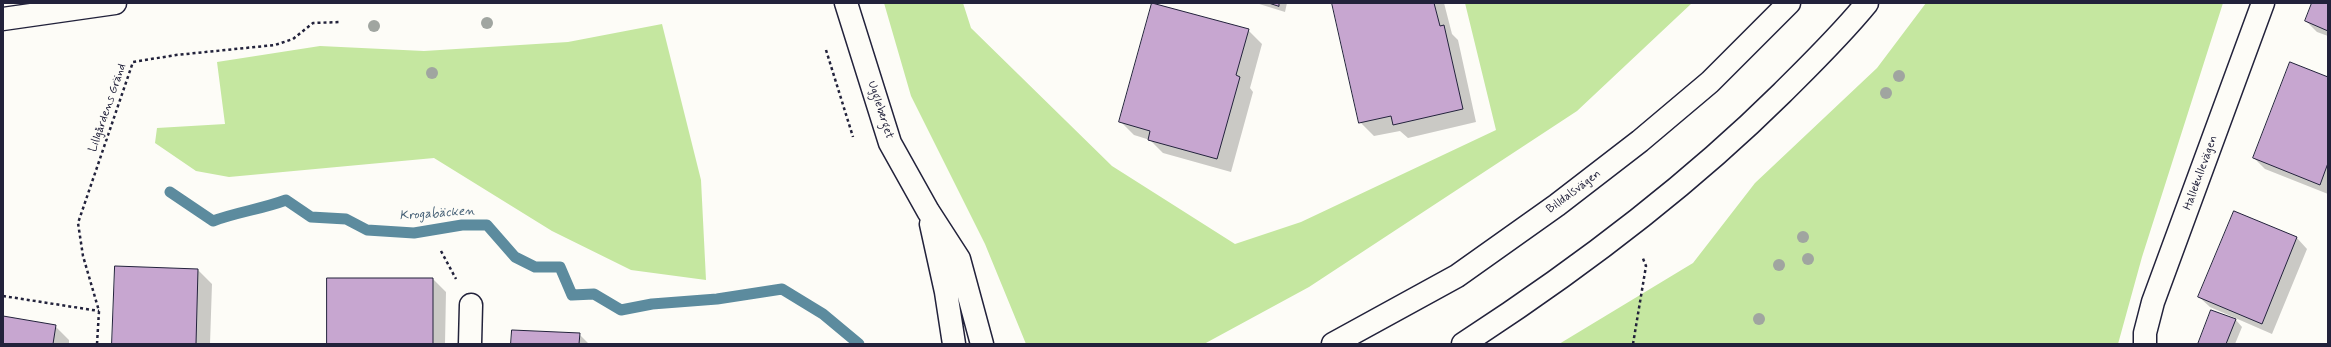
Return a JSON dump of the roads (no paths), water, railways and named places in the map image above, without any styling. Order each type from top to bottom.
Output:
[{"type":"street","points":[[3,19],[116,3]]},
{"type":"street","name":"Uggleberget","points":[[846,3],[890,143],[928,211],[959,259],[982,344]]},
{"type":"street","name":"Billdalsvägen","points":[[1333,344],[1456,276],[1557,205],[1640,141],[1710,82],[1788,3]]},
{"type":"street","points":[[1463,344],[1504,318],[1615,237],[1686,182],[1751,124],[1813,62],[1867,3]]},
{"type":"street","name":"Hallekullevägen","points":[[2145,344],[2145,333],[2153,302],[2263,3]]},
{"type":"street","name":"Uggleberget","points":[[928,211],[946,292],[954,344]]},
{"type":"street","points":[[470,344],[471,305]]},
{"type":"waterway","name":"Krogabäcken","points":[[170,192],[213,221],[286,200],[311,217],[346,219],[367,230],[414,233],[462,225],[487,225],[515,257],[535,267],[560,267],[572,295],[594,294],[621,310],[652,304],[717,299],[782,289],[823,314],[859,344]]}]
